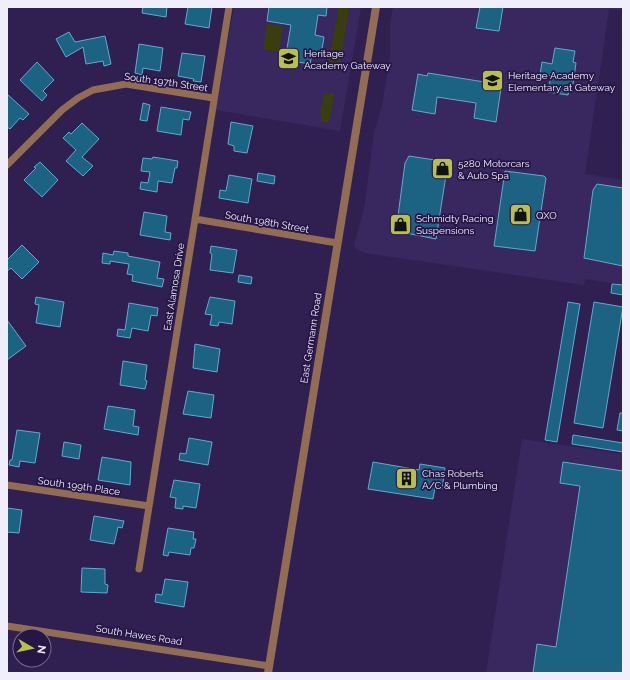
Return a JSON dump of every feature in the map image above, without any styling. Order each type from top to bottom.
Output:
[{"type":"street","name":"East Alamosa Drive","points":[[139,570],[213,98],[229,7]]},
{"type":"street","name":"East Germann Road","points":[[268,669],[376,7]]},
{"type":"street","name":"South 197th Street","points":[[7,165],[62,110],[78,98],[93,90],[126,84],[213,98]]},
{"type":"street","name":"South 198th Street","points":[[194,219],[337,243]]},
{"type":"street","name":"South 199th Place","points":[[7,485],[149,506]]},
{"type":"street","name":"South Hawes Road","points":[[7,626],[268,669]]},
{"type":"shaded area","name":"Heritage Academy Gateway","points":[[234,7],[361,7],[340,131],[216,110]]},
{"type":"shaded area","points":[[393,7],[621,7],[621,10],[609,9],[585,174],[623,180],[623,285],[585,279],[584,285],[365,253],[356,249],[354,245],[364,209],[374,133],[382,106],[390,56],[390,24]]},
{"type":"shaded area","points":[[522,439],[623,454],[623,673],[486,673]]},
{"type":"green space","points":[[339,7],[349,7],[340,65],[336,71],[329,69],[328,62]]},
{"type":"green space","points":[[267,24],[283,26],[279,52],[263,50]]},
{"type":"green space","points":[[325,93],[334,93],[330,119],[327,123],[322,121],[320,112]]},
{"type":"building","points":[[143,7],[167,7],[166,17],[142,13]]},
{"type":"building","points":[[188,7],[212,7],[209,28],[185,24]]},
{"type":"building","points":[[269,7],[327,7],[326,16],[318,15],[315,35],[324,37],[321,55],[312,54],[310,64],[285,60],[291,25],[267,21]]},
{"type":"building","points":[[480,7],[503,7],[499,31],[476,28]]},
{"type":"building","points":[[69,32],[75,42],[105,36],[111,64],[104,66],[103,61],[86,64],[83,47],[66,57],[56,39]]},
{"type":"building","points":[[139,44],[163,48],[160,71],[143,68],[142,75],[135,73]]},
{"type":"building","points":[[555,48],[575,51],[573,62],[576,63],[573,84],[570,84],[568,95],[548,92],[551,76],[540,75],[542,62],[552,64]]},
{"type":"building","points":[[182,53],[205,56],[201,82],[178,76]]},
{"type":"building","points":[[37,62],[54,80],[43,91],[47,95],[42,101],[20,80]]},
{"type":"building","points":[[428,73],[491,83],[491,86],[501,88],[496,122],[474,118],[476,103],[437,97],[435,114],[412,110],[418,74],[427,76]]},
{"type":"building","points":[[7,94],[29,114],[23,120],[20,118],[10,129],[7,127]]},
{"type":"building","points":[[143,103],[150,105],[147,121],[140,120]]},
{"type":"building","points":[[161,107],[191,112],[189,120],[183,119],[181,135],[157,131]]},
{"type":"building","points":[[231,122],[253,126],[247,153],[234,151],[234,146],[228,144]]},
{"type":"building","points":[[82,123],[99,139],[82,157],[93,166],[83,176],[66,161],[76,150],[63,138],[69,132],[71,134]]},
{"type":"building","points":[[409,156],[448,162],[436,239],[396,231],[405,163]]},
{"type":"building","points":[[153,157],[178,161],[172,183],[158,181],[157,192],[140,189],[141,182],[148,183],[150,172],[141,171],[143,158],[152,159]]},
{"type":"building","points":[[40,162],[58,180],[42,197],[24,180]]},
{"type":"building","name":"QXO","points":[[505,171],[544,176],[546,178],[535,251],[494,246]]},
{"type":"building","points":[[258,173],[275,176],[274,184],[257,181]]},
{"type":"building","points":[[229,175],[252,179],[248,203],[219,198],[220,190],[226,191]]},
{"type":"building","points":[[597,184],[623,188],[623,266],[584,258],[593,190]]},
{"type":"building","points":[[144,212],[167,216],[165,232],[171,233],[170,240],[140,235]]},
{"type":"building","points":[[22,245],[39,262],[22,279],[11,268],[7,271],[7,260]]},
{"type":"building","points":[[211,246],[237,250],[233,273],[210,270],[212,254],[210,253]]},
{"type":"building","points":[[114,251],[128,253],[128,256],[160,262],[157,278],[164,279],[162,287],[132,281],[133,275],[127,274],[129,264],[110,261],[110,264],[102,263],[103,253],[113,255]]},
{"type":"building","points":[[239,275],[252,277],[251,284],[238,282]]},
{"type":"building","points":[[612,284],[623,285],[623,295],[611,293]]},
{"type":"building","points":[[36,297],[64,302],[60,327],[36,323],[39,305],[35,304]]},
{"type":"building","points":[[210,297],[235,301],[232,324],[219,322],[218,326],[210,325],[212,315],[205,314]]},
{"type":"building","points":[[568,302],[580,304],[557,442],[545,440]]},
{"type":"building","points":[[594,302],[623,307],[603,428],[574,423]]},
{"type":"building","points":[[129,303],[158,308],[157,316],[151,315],[148,331],[132,328],[130,338],[117,336],[118,329],[125,330]]},
{"type":"building","points":[[7,320],[26,346],[7,360]]},
{"type":"building","points":[[195,344],[220,349],[217,372],[193,368]]},
{"type":"building","points":[[123,361],[147,365],[145,380],[147,381],[145,389],[120,385]]},
{"type":"building","points":[[188,391],[214,395],[211,418],[183,414]]},
{"type":"building","points":[[108,406],[135,410],[133,426],[139,427],[138,435],[104,429]]},
{"type":"building","points":[[620,413],[623,413],[623,431],[617,430]]},
{"type":"building","points":[[17,430],[40,433],[35,463],[20,461],[19,467],[9,465],[10,460],[12,460]]},
{"type":"building","points":[[573,435],[623,443],[623,452],[572,444]]},
{"type":"building","points":[[189,438],[212,442],[208,465],[179,460],[180,453],[186,454]]},
{"type":"building","points":[[64,442],[81,445],[79,459],[62,456]]},
{"type":"building","points":[[102,457],[131,462],[130,485],[98,480]]},
{"type":"building","name":"Chas Roberts A/C & Plumbing","points":[[373,462],[419,470],[420,464],[445,468],[442,489],[435,488],[433,499],[368,489]]},
{"type":"building","points":[[563,462],[623,471],[623,673],[533,673],[537,644],[556,647],[580,486],[560,483]]},
{"type":"building","points":[[174,480],[200,484],[196,508],[183,506],[183,509],[175,508],[176,498],[170,497]]},
{"type":"building","points":[[7,508],[22,510],[19,533],[7,532]]},
{"type":"building","points":[[94,516],[124,521],[122,528],[118,527],[114,544],[90,540]]},
{"type":"building","points":[[168,528],[194,532],[193,539],[196,539],[194,548],[191,548],[190,555],[169,552],[168,556],[163,555]]},
{"type":"building","points":[[82,568],[105,569],[105,584],[108,585],[107,593],[81,592]]},
{"type":"building","points":[[165,579],[188,582],[184,607],[155,602],[156,594],[162,595]]},
{"type":"place","name":"Heritage Academy Gateway","points":[[289,59]]},
{"type":"place","name":"Heritage Academy Elementary at Gateway","points":[[492,81]]},
{"type":"place","name":"5280 Motorcars & Auto Spa","points":[[442,169]]},
{"type":"place","name":"QXO","points":[[520,215]]},
{"type":"place","name":"Schmidty Racing Suspensions","points":[[401,224]]},
{"type":"place","name":"Chas Roberts A/C & Plumbing","points":[[407,479]]}]
